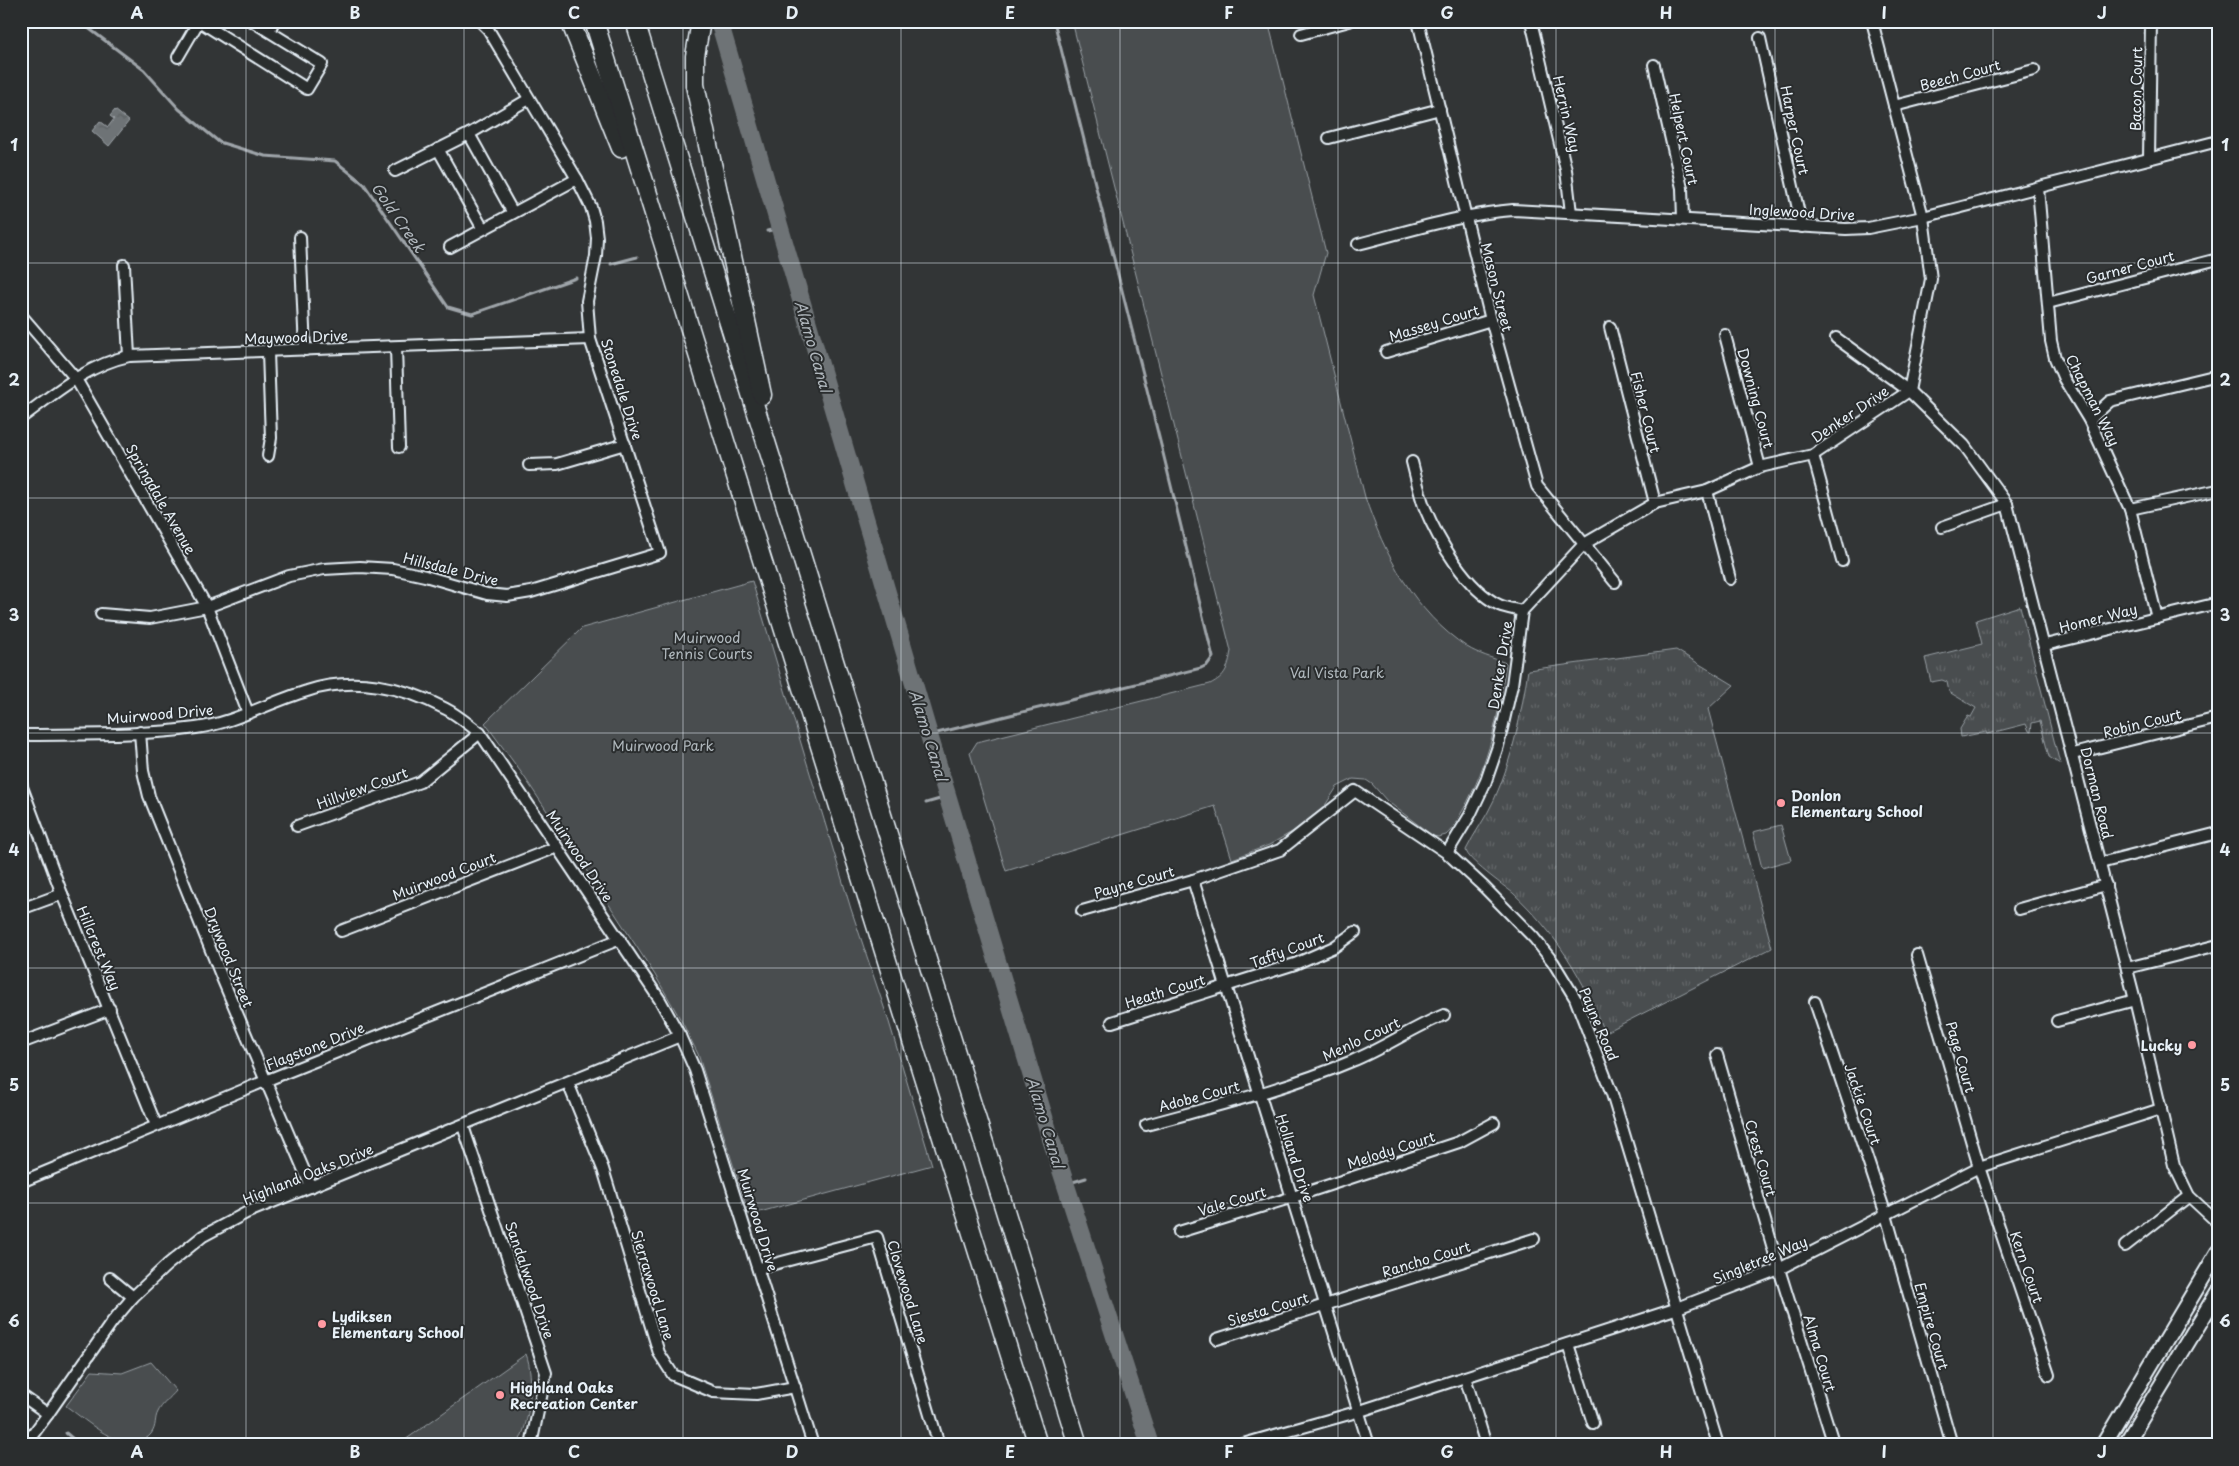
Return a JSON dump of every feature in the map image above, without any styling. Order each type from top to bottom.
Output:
[{"type":"highway","points":[[570,21],[618,135],[628,169],[646,189]]},
{"type":"highway","points":[[594,21],[1038,1445]]},
{"type":"highway","points":[[635,21],[1078,1445]]},
{"type":"highway","points":[[701,21],[695,56],[694,85],[768,422],[771,457]]},
{"type":"main road","points":[[2103,1445],[2218,1252]]},
{"type":"main road","points":[[2125,1445],[2218,1292]]},
{"type":"street","points":[[178,57],[199,21],[308,89],[322,64],[252,21]]},
{"type":"street","points":[[269,31],[274,21]]},
{"type":"street","name":"Stonedale Drive","points":[[480,21],[488,29],[577,179],[591,207],[597,238],[596,256],[587,301],[590,340],[660,553]]},
{"type":"street","points":[[1301,34],[1349,21]]},
{"type":"street","name":"Mason Street","points":[[1418,21],[1490,320],[1537,486],[1615,582]]},
{"type":"street","name":"Herrin Way","points":[[1531,21],[1566,170],[1571,213]]},
{"type":"street","name":"Denker Drive","points":[[1447,854],[1470,815],[1486,781],[1498,746],[1512,685],[1522,611],[1584,544],[1655,503],[1707,491],[1760,467],[1813,456],[1908,391],[1931,279],[1923,217],[1872,21]]},
{"type":"street","name":"Bacon Court","points":[[2150,158],[2151,21]]},
{"type":"street","name":"Harper Court","points":[[1760,38],[1802,227]]},
{"type":"street","name":"Helpert Court","points":[[1654,64],[1682,188],[1683,219]]},
{"type":"street","name":"Beech Court","points":[[1894,106],[2034,70]]},
{"type":"street","points":[[395,170],[469,134],[529,99]]},
{"type":"street","points":[[1329,138],[1440,110]]},
{"type":"street","points":[[469,134],[513,213]]},
{"type":"street","name":"Inglewood Drive","points":[[1358,244],[1466,217],[1514,210],[1802,227],[1868,228],[1923,217],[2218,141]]},
{"type":"street","points":[[438,149],[483,229]]},
{"type":"street","points":[[450,248],[577,179]]},
{"type":"street","name":"Chapman Way","points":[[2038,188],[2051,341],[2055,358],[2064,379],[2089,420],[2130,509],[2157,618]]},
{"type":"street","points":[[300,237],[305,350]]},
{"type":"street","name":"Garner Court","points":[[2048,303],[2218,259]]},
{"type":"street","points":[[124,265],[129,356]]},
{"type":"street","name":"Springdale Avenue","points":[[21,315],[76,378],[206,607],[248,713]]},
{"type":"street","name":"Massey Court","points":[[1386,352],[1490,320]]},
{"type":"street","name":"Fisher Court","points":[[1610,327],[1655,503]]},
{"type":"street","name":"Downing Court","points":[[1725,335],[1760,467]]},
{"type":"street","name":"Dorman Road","points":[[1836,338],[1908,391],[1964,445],[2007,504],[2127,968],[2174,1165],[2189,1196],[2218,1223]]},
{"type":"street","name":"Maywood Drive","points":[[21,418],[76,378],[109,360],[129,356],[590,340]]},
{"type":"street","points":[[396,347],[399,448]]},
{"type":"street","points":[[268,352],[271,438],[268,456]]},
{"type":"street","points":[[2089,420],[2110,401],[2218,375]]},
{"type":"street","points":[[529,465],[557,464],[625,444]]},
{"type":"street","points":[[1813,456],[1842,561]]},
{"type":"street","points":[[1412,462],[1424,504],[1435,531],[1465,576],[1481,593],[1500,606],[1522,611]]},
{"type":"street","points":[[2130,509],[2218,490]]},
{"type":"street","points":[[1707,491],[1730,579]]},
{"type":"street","points":[[1942,527],[2007,504]]},
{"type":"street","name":"Hillsdale Drive","points":[[100,614],[150,618],[206,607],[289,576],[324,569],[360,567],[393,569],[487,594],[507,596],[531,592],[660,553]]},
{"type":"street","name":"Homer Way","points":[[2045,646],[2218,603]]},
{"type":"street","name":"Muirwood Drive","points":[[21,735],[140,732],[196,728],[222,723],[307,691],[333,685],[367,683],[409,692],[447,710],[480,733],[620,939],[660,1000],[680,1036],[694,1070],[759,1268],[813,1445]]},
{"type":"street","name":"Robin Court","points":[[2072,754],[2218,718]]},
{"type":"street","name":"Drywood Street","points":[[140,732],[143,771],[149,796],[311,1186]]},
{"type":"street","name":"Hillview Court","points":[[297,826],[420,782],[480,733]]},
{"type":"street","name":"Hillcrest Way","points":[[21,781],[62,894],[156,1125]]},
{"type":"street","name":"Payne Road","points":[[1193,880],[1280,850],[1355,791],[1447,854],[1528,931],[1553,962],[1575,998],[1612,1094],[1675,1309],[1718,1445]]},
{"type":"street","points":[[2100,862],[2218,833]]},
{"type":"street","name":"Muirwood Court","points":[[341,931],[557,847]]},
{"type":"street","name":"Payne Court","points":[[1082,911],[1193,880]]},
{"type":"street","name":"Holland Drive","points":[[1193,880],[1327,1304],[1369,1445]]},
{"type":"street","points":[[2020,909],[2106,885]]},
{"type":"street","points":[[21,909],[62,894]]},
{"type":"street","name":"Taffy Court","points":[[1226,986],[1295,964],[1334,948],[1355,932]]},
{"type":"street","name":"Flagstone Drive","points":[[21,1182],[156,1125],[620,939]]},
{"type":"street","points":[[2127,968],[2218,945]]},
{"type":"street","name":"Page Court","points":[[1917,955],[1979,1167]]},
{"type":"street","name":"Heath Court","points":[[1112,1022],[1226,986]]},
{"type":"street","points":[[2057,1021],[2135,1000]]},
{"type":"street","name":"Jackie Court","points":[[1815,1002],[1886,1215]]},
{"type":"street","points":[[21,1043],[110,1009]]},
{"type":"street","name":"Menlo Court","points":[[1260,1094],[1353,1061],[1444,1015]]},
{"type":"street","name":"Highland Oaks Drive","points":[[24,1445],[112,1322],[133,1297],[167,1265],[203,1236],[246,1213],[680,1036]]},
{"type":"street","name":"Crest Court","points":[[1717,1055],[1779,1269]]},
{"type":"street","name":"Sierrawood Lane","points":[[568,1083],[603,1169],[659,1352],[672,1375],[713,1392],[756,1394],[795,1387]]},
{"type":"street","name":"Adobe Court","points":[[1146,1126],[1260,1094]]},
{"type":"street","name":"Singletree Way","points":[[1243,1444],[1360,1411],[1675,1309],[1779,1269],[1979,1167],[2161,1109]]},
{"type":"street","name":"Melody Court","points":[[1293,1197],[1459,1142],[1494,1123]]},
{"type":"street","name":"Sandalwood Drive","points":[[463,1126],[546,1373],[531,1445]]},
{"type":"street","name":"Kern Court","points":[[1979,1167],[2050,1375]]},
{"type":"street","points":[[2125,1246],[2189,1196]]},
{"type":"street","name":"Vale Court","points":[[1179,1232],[1293,1197]]},
{"type":"street","name":"Empire Court","points":[[1886,1215],[1952,1445]]},
{"type":"street","name":"Clovewood Lane","points":[[759,1268],[877,1236],[939,1445]]},
{"type":"street","name":"Rancho Court","points":[[1327,1304],[1534,1239]]},
{"type":"street","name":"Alma Court","points":[[1779,1269],[1834,1445]]},
{"type":"street","points":[[110,1278],[133,1297]]},
{"type":"street","name":"Siesta Court","points":[[1217,1339],[1327,1304]]},
{"type":"street","points":[[1568,1344],[1593,1423]]},
{"type":"street","points":[[1465,1377],[1486,1445]]},
{"type":"street","points":[[21,1395],[48,1414]]},
{"type":"green space","name":"Val Vista Park","points":[[1072,21],[1268,21],[1326,253],[1314,295],[1365,497],[1392,561],[1417,600],[1448,633],[1467,647],[1506,663],[1492,738],[1480,775],[1456,823],[1446,835],[1433,836],[1387,801],[1372,784],[1366,780],[1353,779],[1337,787],[1324,807],[1292,832],[1269,845],[1232,859],[1215,806],[1006,871],[970,753],[977,742],[1210,684],[1223,675],[1229,662],[1231,651]]},
{"type":"green space","name":"Muirwood Park","points":[[752,581],[851,909],[889,1022],[932,1165],[749,1215],[698,1054],[682,1022],[655,975],[614,912],[523,775],[485,723],[582,628]]},
{"type":"green space","points":[[2020,606],[2060,764],[2049,757],[2040,721],[2032,723],[2031,732],[2026,724],[1987,734],[1986,732],[1961,737],[1960,729],[1968,716],[1971,717],[1976,708],[1949,692],[1947,682],[1942,680],[1931,682],[1925,658],[1982,644],[1976,620]]},
{"type":"green space","points":[[1676,650],[1734,685],[1708,709],[1772,948],[1604,1033],[1578,975],[1555,940],[1528,908],[1513,893],[1472,860],[1466,850],[1491,807],[1501,784],[1519,720],[1528,670]]},
{"type":"green space","points":[[1781,825],[1791,860],[1762,868],[1753,832]]},
{"type":"green space","name":"Highland Oaks Recreation Center","points":[[526,1354],[529,1363],[530,1400],[525,1425],[517,1445],[398,1445]]},
{"type":"green space","points":[[151,1362],[176,1391],[159,1409],[151,1434],[142,1441],[131,1443],[107,1435],[66,1406],[92,1371],[122,1373]]},
{"type":"water","points":[[115,110],[129,121],[109,146],[92,131],[100,121],[108,127],[114,119],[110,116]]},
{"type":"waterway","name":"Gold Creek","points":[[79,21],[144,70],[179,109],[219,142],[265,156],[335,161],[364,184],[448,307],[472,314],[576,278]]},
{"type":"waterway","name":"Alamo Canal","points":[[719,21],[929,735],[1048,1130],[1150,1445]]},
{"type":"waterway","points":[[929,735],[1201,668],[1207,665],[1213,657],[1054,21]]},
{"type":"waterway","name":"Gold Creek","points":[[767,231],[781,228]]},
{"type":"waterway","name":"Gold Creek","points":[[611,264],[637,257]]},
{"type":"waterway","points":[[926,803],[947,797]]},
{"type":"waterway","points":[[1066,1184],[1086,1178]]},
{"type":"waterway","points":[[66,1433],[80,1445]]},
{"type":"place","name":"Donlon Elementary School","points":[[1781,803]]},
{"type":"place","name":"Lucky","points":[[2192,1045]]},
{"type":"place","name":"Lydiksen Elementary School","points":[[322,1324]]},
{"type":"place","name":"Highland Oaks Recreation Center","points":[[500,1395]]},
{"type":"park label","name":"Muirwood Tennis Courts","points":[[707,646]]}]
